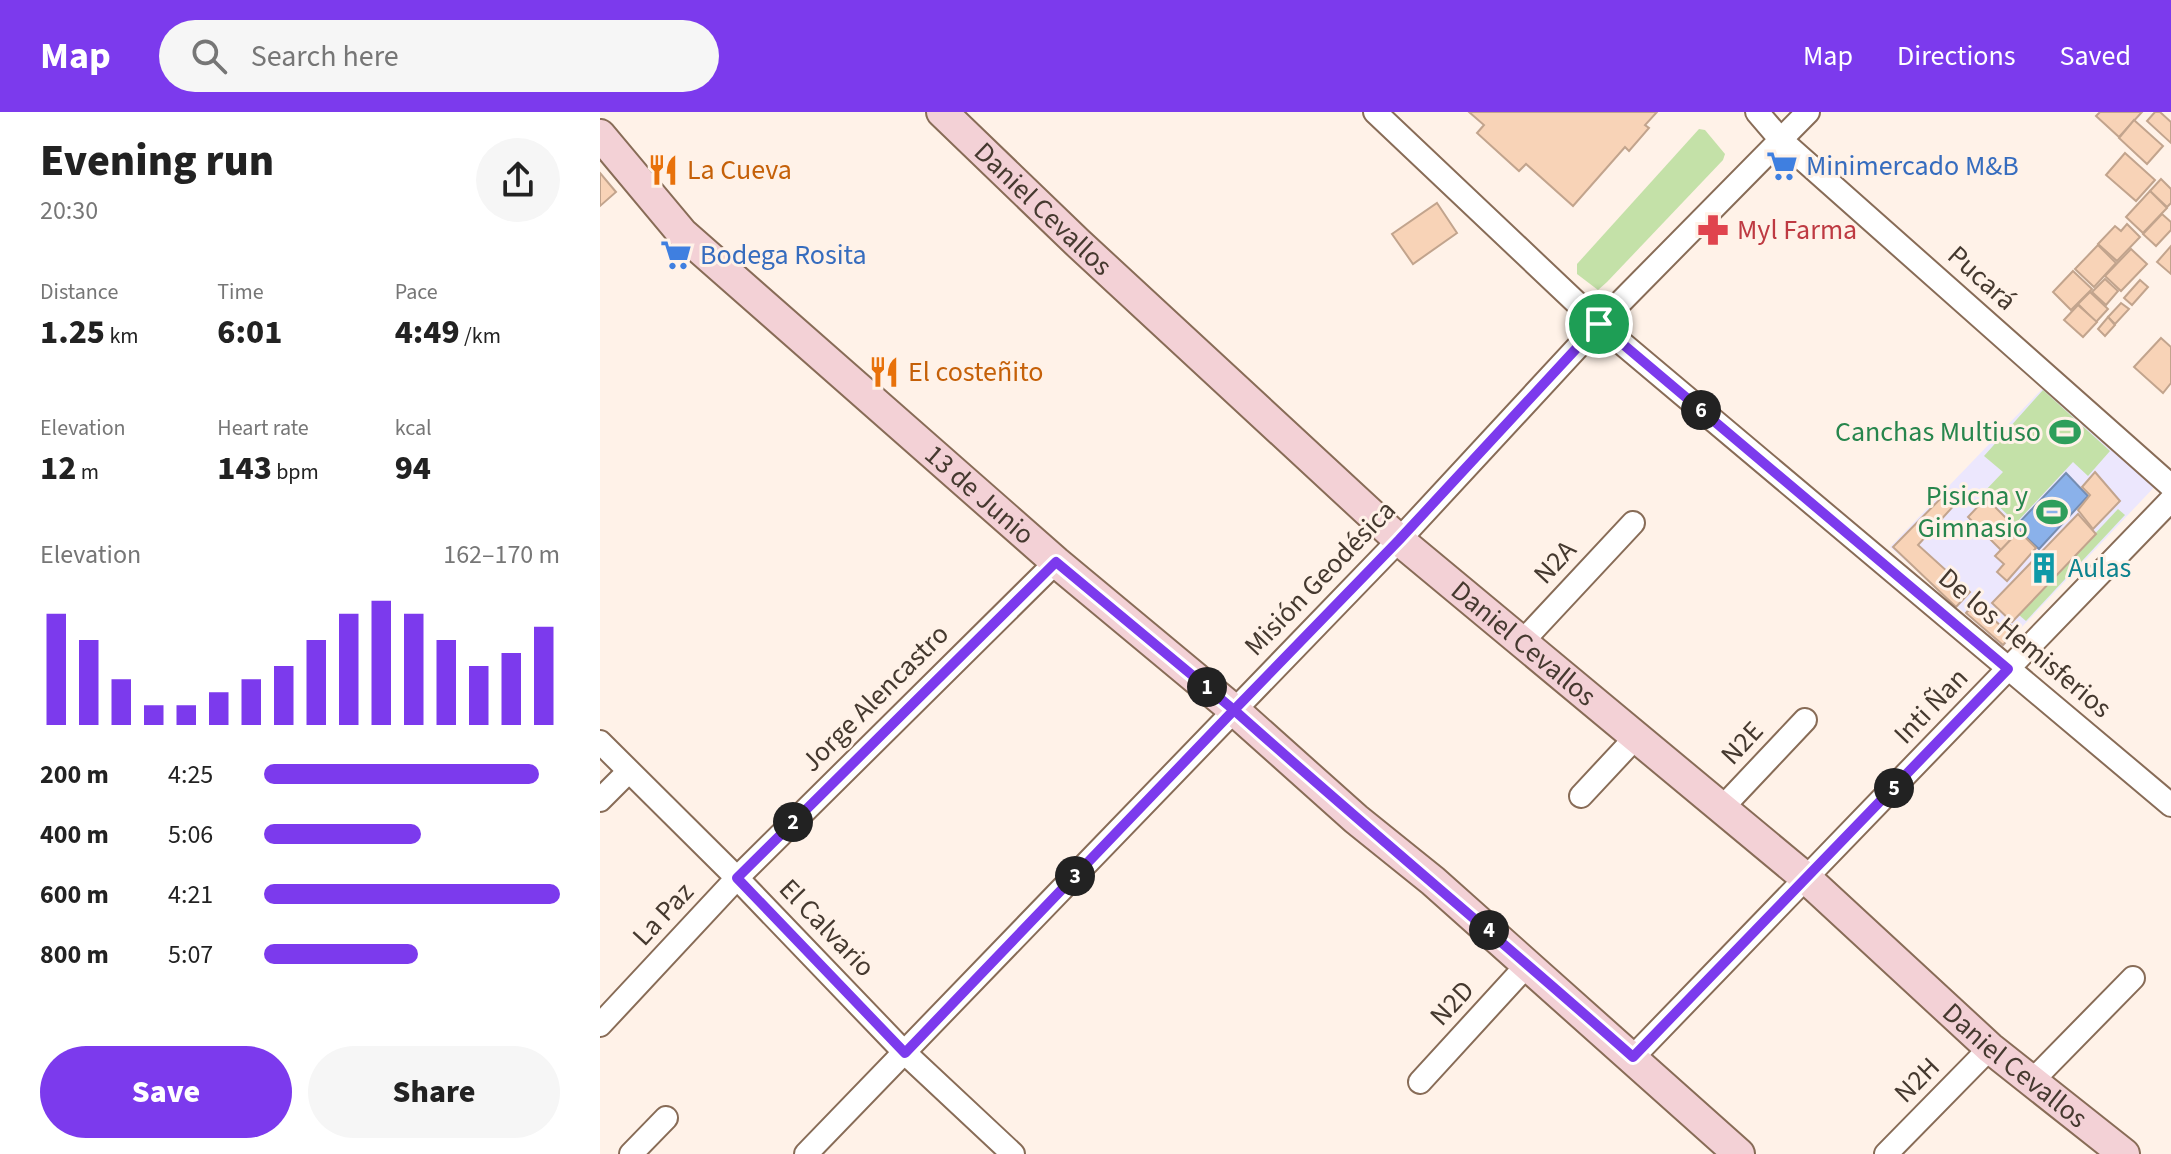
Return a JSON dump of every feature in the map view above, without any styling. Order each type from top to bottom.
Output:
[{"type":"street","name":"Daniel Cevallos","points":[[942,112],[1078,243],[1399,540],[1807,879],[1990,1048],[2124,1154]]},
{"type":"street","name":"De los Hemisferios","points":[[1375,112],[1599,324],[2171,805]]},
{"type":"street","name":"Pucará","points":[[1757,112],[1781,140],[2171,486]]},
{"type":"street","name":"Misión Geodésica","points":[[806,1154],[1399,540],[1599,324],[1808,112]]},
{"type":"street","name":"13 de Junio","points":[[600,135],[682,233],[1056,562],[1234,710],[1356,819],[1433,881],[1739,1154]]},
{"type":"street","name":"Inti Ñan","points":[[1633,1057],[2171,500]]},
{"type":"street","name":"N2A","points":[[1522,642],[1633,523]]},
{"type":"street","name":"Jorge Alencastro","points":[[737,878],[1056,562]]},
{"type":"street","name":"N2E","points":[[1722,808],[1805,720]]},
{"type":"street","points":[[1581,796],[1636,737]]},
{"type":"street","name":"El Calvario","points":[[600,742],[737,878],[905,1053],[1013,1154]]},
{"type":"street","points":[[600,800],[628,772]]},
{"type":"street","name":"La Paz","points":[[600,1025],[737,878]]},
{"type":"street","name":"N2D","points":[[1420,1082],[1528,964]]},
{"type":"street","points":[[2033,1080],[2133,978]]},
{"type":"street","name":"N2H","points":[[1886,1154],[1990,1048]]},
{"type":"street","points":[[631,1154],[666,1118]]},
{"type":"shaded area","points":[[2048,383],[2160,481],[2003,647],[1890,547]]},
{"type":"green space","points":[[1699,129],[1705,130],[1725,154],[1723,160],[1598,290],[1577,274],[1577,264]]},
{"type":"green space","points":[[2043,390],[2110,451],[2088,476],[2073,462],[2016,523],[1984,492],[2003,472],[1984,456]]},
{"type":"green space","points":[[2118,509],[2125,515],[2026,621],[2019,615]]},
{"type":"water","name":"Pisicna y Gimnasio","points":[[2066,473],[2088,496],[2039,549],[2015,527]]},
{"type":"building","points":[[1469,112],[1657,112],[1645,125],[1649,128],[1629,151],[1625,147],[1573,206],[1526,164],[1519,171],[1477,133],[1484,125]]},
{"type":"building","points":[[2100,112],[2142,112],[2119,137],[2096,116]]},
{"type":"building","points":[[2155,112],[2160,112],[2171,122],[2171,143],[2147,121]]},
{"type":"building","points":[[2134,120],[2163,146],[2147,164],[2119,138]]},
{"type":"building","points":[[2125,153],[2155,180],[2136,201],[2106,175]]},
{"type":"building","points":[[600,173],[616,192],[600,206]]},
{"type":"building","points":[[2161,179],[2171,189],[2171,203],[2167,207],[2150,191]]},
{"type":"building","points":[[2150,191],[2167,208],[2143,233],[2126,217]]},
{"type":"building","points":[[1437,203],[1457,233],[1413,264],[1392,234]]},
{"type":"building","points":[[2162,214],[2171,222],[2171,230],[2156,246],[2143,234]]},
{"type":"building","points":[[2127,224],[2140,237],[2117,261],[2098,244],[2115,226],[2121,231]]},
{"type":"building","points":[[2098,245],[2116,263],[2094,287],[2075,269]]},
{"type":"building","points":[[2171,246],[2171,274],[2157,262]]},
{"type":"building","points":[[2131,249],[2147,264],[2121,291],[2105,276]]},
{"type":"building","points":[[2073,271],[2092,289],[2071,310],[2053,292]]},
{"type":"building","points":[[2105,279],[2118,291],[2106,305],[2092,292]]},
{"type":"building","points":[[2140,280],[2148,287],[2132,305],[2124,298]]},
{"type":"building","points":[[2090,292],[2108,309],[2096,322],[2078,304]]},
{"type":"building","points":[[2121,303],[2129,309],[2115,324],[2108,317]]},
{"type":"building","points":[[2078,305],[2097,322],[2083,337],[2064,320]]},
{"type":"building","points":[[2108,317],[2115,325],[2105,336],[2098,329]]},
{"type":"building","points":[[2161,338],[2171,347],[2171,383],[2163,393],[2134,367]]},
{"type":"building","points":[[2095,472],[2120,501],[2093,529],[2078,510],[2090,495],[2082,487]]},
{"type":"building","points":[[1946,493],[1957,502],[1918,545],[1970,592],[1956,607],[1893,547]]},
{"type":"building","points":[[1986,498],[2019,531],[2001,550],[1968,517]]},
{"type":"building","name":"Aulas","points":[[2078,514],[2096,534],[2012,622],[1992,603]]},
{"type":"building","points":[[2019,531],[2036,548],[2007,581],[1997,572],[2004,564],[1995,556]]},
{"type":"building","points":[[1978,599],[2001,626],[2006,621],[2016,631],[2003,645],[1966,613]]},
{"type":"place","name":"Minimercado M&B","points":[[1782,166]]},
{"type":"place","name":"La Cueva","points":[[663,170]]},
{"type":"place","name":"Myl Farma","points":[[1713,230]]},
{"type":"place","name":"Bodega Rosita","points":[[676,255]]},
{"type":"place","name":"El costeñito","points":[[884,372]]},
{"type":"place","name":"Canchas Multiuso","points":[[2065,432]]},
{"type":"place","name":"Pisicna y Gimnasio","points":[[2052,512]]},
{"type":"place","name":"Aulas","points":[[2044,568]]},
{"type":"route","points":[[1599,324],[1399,540],[1234,710],[1056,562],[737,878],[905,1053],[1234,710],[1633,1057],[2008,669],[1599,324]]}]
